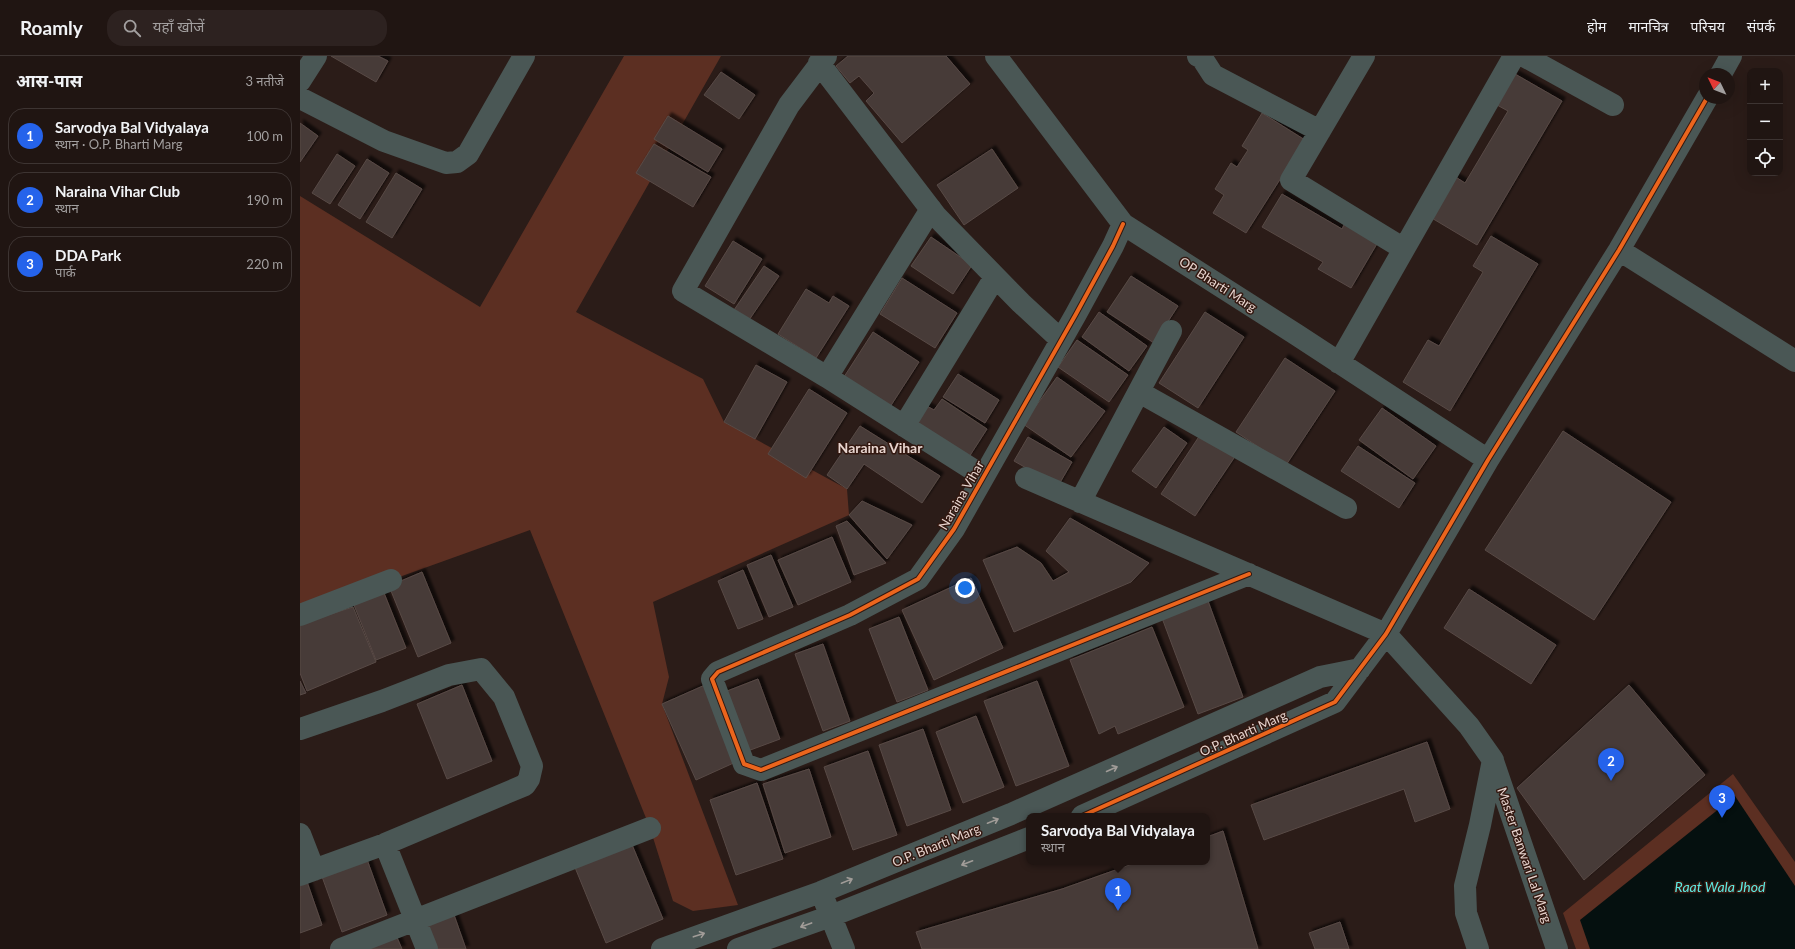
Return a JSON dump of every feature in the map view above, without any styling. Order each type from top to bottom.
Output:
[{"type":"street","points":[[300,81],[316,56]]},
{"type":"street","points":[[300,98],[384,140],[446,163],[457,162],[468,154],[524,56]]},
{"type":"street","name":"OP Bharti Marg","points":[[996,56],[1123,224],[1488,460]]},
{"type":"street","points":[[1198,56],[1202,58],[1213,75],[1320,131]]},
{"type":"street","points":[[1364,56],[1291,180],[1404,249]]},
{"type":"street","points":[[1339,363],[1514,56]]},
{"type":"street","points":[[1524,56],[1613,105]]},
{"type":"street","points":[[1724,68],[1731,56]]},
{"type":"street","points":[[983,476],[827,377],[683,291],[789,105],[823,60],[931,209],[995,277],[1061,340]]},
{"type":"street","name":"O.P. Bharti Marg","points":[[1089,813],[1335,702],[1386,634],[1488,460],[1620,250],[1704,104]]},
{"type":"street","points":[[827,377],[931,209]]},
{"type":"street","name":"Naraina Vihar","points":[[1123,224],[1113,246],[1061,340],[954,529],[918,579],[850,616],[718,672],[712,679],[744,764],[761,770],[1249,574]]},
{"type":"street","points":[[1620,250],[1795,361]]},
{"type":"street","points":[[904,426],[995,277]]},
{"type":"street","points":[[1080,502],[1172,331]]},
{"type":"street","points":[[1139,392],[1346,508]]},
{"type":"street","points":[[1026,478],[1386,634]]},
{"type":"street","points":[[300,615],[391,580]]},
{"type":"street","name":"Master Banwari Lal Marg","points":[[1386,634],[1469,726],[1493,760],[1557,949]]},
{"type":"street","points":[[300,729],[382,701],[449,675],[481,669],[504,697],[532,766],[529,780],[525,785],[385,844],[307,873],[300,834]]},
{"type":"street","name":"O.P. Bharti Marg","points":[[662,949],[821,892],[1011,814],[1320,677],[1360,669]]},
{"type":"street","points":[[1478,949],[1466,913],[1465,886],[1480,826],[1493,760]]},
{"type":"street","points":[[341,949],[650,828]]},
{"type":"street","name":"O.P. Bharti Marg","points":[[738,949],[831,916],[1026,839]]},
{"type":"street","points":[[385,844],[427,949]]},
{"type":"street","points":[[821,892],[844,949]]},
{"type":"shaded area","points":[[624,56],[721,56],[576,312],[703,379],[724,422],[847,489],[849,515],[653,602],[669,677],[662,704],[738,905],[693,911],[673,901],[650,828],[530,530],[391,580],[300,619],[300,196],[480,307]]},
{"type":"shaded area","name":"Raat Wala Jhod","points":[[1733,774],[1795,862],[1795,949],[1576,949],[1563,913]]},
{"type":"water","name":"Raat Wala Jhod","points":[[1735,796],[1795,886],[1795,949],[1590,949],[1580,920]]},
{"type":"building","points":[[331,56],[378,56],[388,61],[376,82]]},
{"type":"building","points":[[848,56],[946,56],[970,84],[902,143],[866,101],[874,93],[859,76],[850,83],[836,66]]},
{"type":"building","points":[[721,72],[755,95],[739,119],[704,95]]},
{"type":"building","points":[[1515,74],[1562,101],[1477,245],[1430,217],[1454,176],[1465,183],[1508,111],[1497,105]]},
{"type":"building","points":[[1262,113],[1305,140],[1246,233],[1213,213],[1224,195],[1215,189],[1231,163],[1237,167],[1248,150],[1242,146]]},
{"type":"building","points":[[668,116],[722,149],[708,172],[654,139]]},
{"type":"building","points":[[300,123],[318,136],[300,162]]},
{"type":"building","points":[[654,144],[711,177],[693,207],[636,173]]},
{"type":"building","points":[[992,149],[1018,188],[964,225],[937,185]]},
{"type":"building","points":[[337,154],[355,166],[330,204],[312,193]]},
{"type":"building","points":[[367,159],[389,173],[360,219],[338,205]]},
{"type":"building","points":[[396,173],[422,189],[392,238],[366,222]]},
{"type":"building","points":[[1282,194],[1342,229],[1345,223],[1378,242],[1351,288],[1318,269],[1323,262],[1262,227]]},
{"type":"building","points":[[1491,236],[1538,264],[1450,411],[1403,382],[1428,340],[1439,346],[1483,272],[1473,266]]},
{"type":"building","points":[[931,237],[972,265],[953,294],[911,266]]},
{"type":"building","points":[[733,241],[762,259],[734,304],[705,286]]},
{"type":"building","points":[[764,266],[779,276],[749,320],[734,310]]},
{"type":"building","points":[[1131,276],[1178,306],[1154,343],[1107,312]]},
{"type":"building","points":[[902,278],[957,313],[935,348],[880,314]]},
{"type":"building","points":[[806,289],[829,303],[833,296],[849,306],[816,358],[778,334]]},
{"type":"building","points":[[1099,312],[1147,346],[1129,371],[1082,337]]},
{"type":"building","points":[[1205,312],[1244,337],[1198,408],[1159,383]]},
{"type":"building","points":[[873,332],[919,362],[888,410],[842,380]]},
{"type":"building","points":[[1077,340],[1128,375],[1109,402],[1058,367]]},
{"type":"building","points":[[1285,358],[1335,391],[1286,465],[1236,432]]},
{"type":"building","points":[[756,365],[787,382],[755,439],[724,422]]},
{"type":"building","points":[[958,374],[999,400],[985,423],[943,397]]},
{"type":"building","points":[[1057,377],[1105,411],[1071,457],[1023,424]]},
{"type":"building","points":[[809,389],[847,413],[806,478],[768,454]]},
{"type":"building","points":[[942,399],[987,429],[969,457],[915,421],[925,405],[934,410]]},
{"type":"building","points":[[1382,408],[1436,446],[1413,479],[1359,440]]},
{"type":"building","points":[[860,426],[940,476],[922,503],[864,464],[847,489],[827,475]]},
{"type":"building","points":[[1164,427],[1187,443],[1156,488],[1132,471]]},
{"type":"building","points":[[1563,431],[1671,502],[1594,620],[1485,550]]},
{"type":"building","points":[[1202,432],[1236,455],[1195,516],[1161,494]]},
{"type":"building","points":[[1028,437],[1072,462],[1058,486],[1014,461]]},
{"type":"building","points":[[1358,446],[1415,483],[1399,508],[1341,471]]},
{"type":"building","points":[[862,501],[912,525],[887,559],[849,515]]},
{"type":"building","points":[[1070,518],[1149,563],[1131,582],[1014,632],[983,560],[1017,547],[1041,563],[1053,581],[1069,572],[1046,551]]},
{"type":"building","points":[[847,521],[886,563],[854,575],[836,526]]},
{"type":"building","points":[[832,537],[851,582],[798,605],[778,560]]},
{"type":"building","points":[[771,555],[793,607],[769,617],[747,565]]},
{"type":"building","points":[[743,570],[763,619],[738,629],[718,581]]},
{"type":"building","points":[[422,572],[451,643],[418,657],[389,586]]},
{"type":"building","points":[[971,578],[1003,648],[934,680],[902,610]]},
{"type":"building","points":[[1469,589],[1556,645],[1531,684],[1444,628]]},
{"type":"building","points":[[384,593],[406,648],[376,660],[354,605]]},
{"type":"building","points":[[1208,601],[1243,697],[1198,714],[1162,618]]},
{"type":"building","points":[[353,607],[376,662],[307,691],[300,673],[300,624]]},
{"type":"building","points":[[899,617],[928,690],[897,702],[869,629]]},
{"type":"building","points":[[1152,627],[1184,707],[1118,734],[1115,726],[1099,734],[1070,660]]},
{"type":"building","points":[[823,644],[850,721],[823,731],[795,654]]},
{"type":"building","points":[[758,679],[780,739],[745,752],[722,693]]},
{"type":"building","points":[[300,681],[306,693],[300,695]]},
{"type":"building","points":[[1037,681],[1069,766],[1016,786],[984,701]]},
{"type":"building","points":[[462,685],[492,761],[447,779],[417,704]]},
{"type":"building","points":[[705,685],[738,761],[696,780],[662,704]]},
{"type":"building","points":[[1629,685],[1705,775],[1584,880],[1517,788]]},
{"type":"building","points":[[976,716],[1004,787],[963,803],[936,732]]},
{"type":"building","points":[[923,729],[951,810],[907,826],[879,745]]},
{"type":"building","points":[[1427,742],[1450,809],[1415,822],[1404,789],[1264,840],[1251,805]]},
{"type":"building","points":[[868,751],[897,835],[853,850],[824,767]]},
{"type":"building","points":[[809,769],[831,837],[785,853],[763,784]]},
{"type":"building","points":[[757,783],[783,859],[736,875],[710,800]]},
{"type":"building","points":[[1223,831],[1258,949],[922,949],[916,932],[1062,889],[1130,865],[1210,865],[1210,836]]},
{"type":"building","points":[[630,840],[663,919],[606,943],[574,865]]},
{"type":"building","points":[[365,854],[387,915],[342,932],[320,871]]},
{"type":"building","points":[[305,876],[322,925],[300,933],[300,878]]},
{"type":"building","points":[[453,912],[466,949],[434,949],[425,921]]},
{"type":"building","points":[[1340,922],[1349,949],[1315,949],[1309,933]]},
{"type":"building","points":[[395,933],[402,949],[356,949]]},
{"type":"cycle path","points":[[1089,813],[1335,702],[1386,634],[1488,460],[1619,250],[1704,104]]},
{"type":"cycle path","points":[[1123,224],[1113,246],[1076,314],[954,529],[918,579],[850,615],[718,672],[712,679],[744,764],[761,770],[1249,574]]},
{"type":"place","name":"Naraina Vihar Club","points":[[1611,781]]},
{"type":"place","name":"DDA Park","points":[[1722,818]]},
{"type":"place","name":"Sarvodya Bal Vidyalaya","points":[[1118,911]]},
{"type":"district","name":"Naraina Vihar","points":[[880,448]]}]
